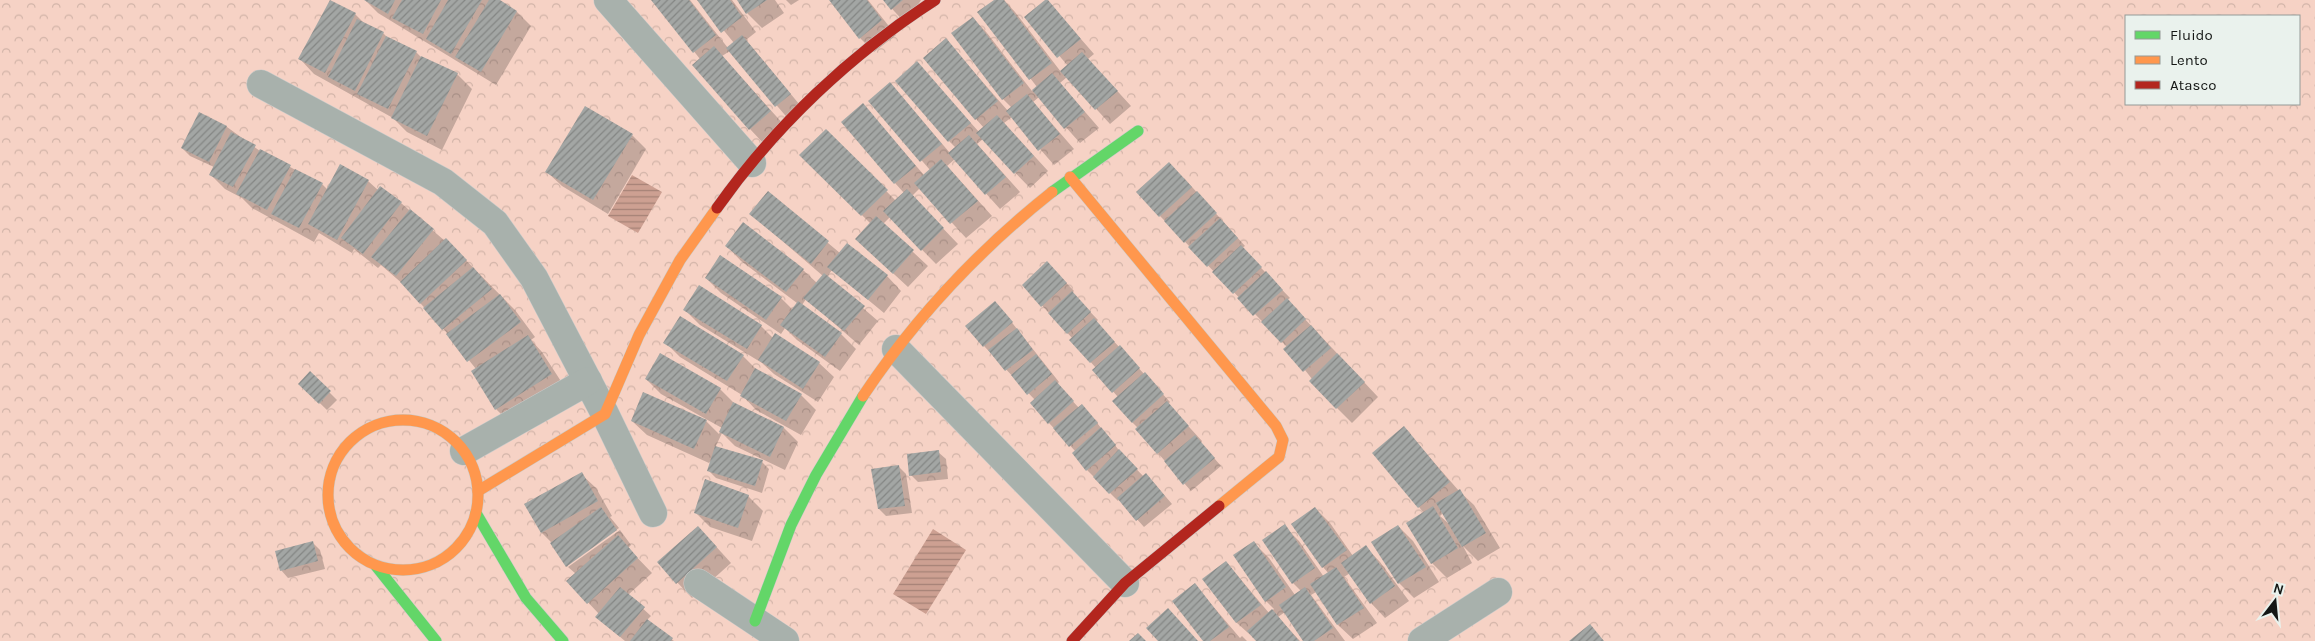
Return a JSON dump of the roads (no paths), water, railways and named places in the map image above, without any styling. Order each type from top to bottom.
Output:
[{"type":"street","points":[[608,0],[752,163]]},
{"type":"street","points":[[478,491],[606,414],[639,335],[680,260],[729,191],[784,125],[846,67],[913,14],[935,0]]},
{"type":"street","points":[[261,84],[443,182],[495,223],[534,278],[606,414],[653,513]]},
{"type":"street","points":[[755,621],[791,525],[838,434],[896,349],[948,287],[1006,229],[1070,177],[1138,131]]},
{"type":"street","points":[[1070,177],[1276,426],[1283,440],[1279,457],[1125,583],[1072,641]]},
{"type":"street","points":[[896,349],[1125,583]]},
{"type":"street","points":[[464,451],[588,381]]},
{"type":"street","points":[[409,421],[430,426],[449,436],[464,451],[474,471],[478,491],[476,512],[469,532],[456,549],[438,562],[418,569],[397,570],[376,566],[357,555],[342,540],[332,521],[328,500],[329,486],[337,459],[350,442],[368,429],[388,422],[409,421]]},
{"type":"street","points":[[476,512],[526,598],[563,641]]},
{"type":"street","points":[[376,566],[436,641]]},
{"type":"street","points":[[698,583],[785,641]]},
{"type":"street","points":[[1422,641],[1498,592]]}]
